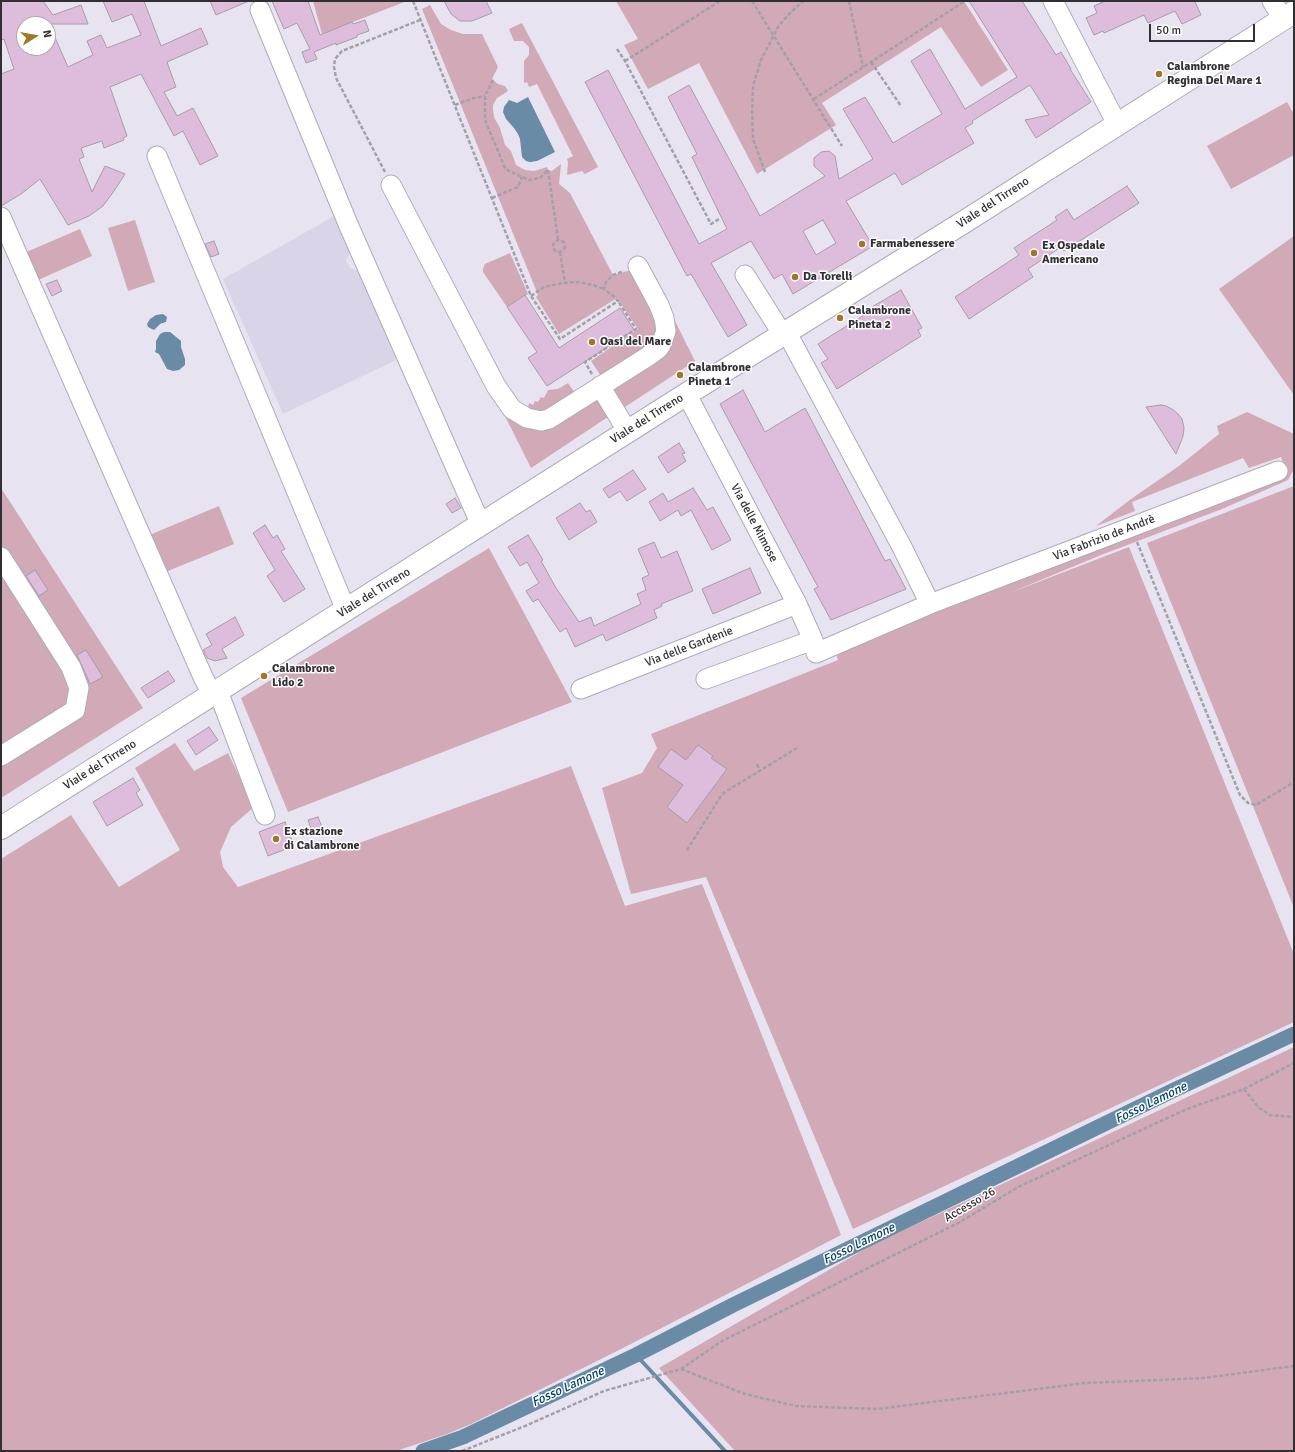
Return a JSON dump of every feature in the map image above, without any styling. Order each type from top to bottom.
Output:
[{"type":"main road","name":"Viale del Tirreno","points":[[1,828],[686,395],[964,222],[1117,124],[1283,10]]},
{"type":"street","points":[[1053,1],[1117,124]]},
{"type":"street","points":[[260,10],[348,224],[481,525]]},
{"type":"street","points":[[157,156],[346,610]]},
{"type":"street","points":[[391,185],[496,386],[512,409],[527,418],[541,421],[553,417],[654,352],[662,345],[666,331],[664,318],[638,266]]},
{"type":"street","points":[[1,217],[203,677],[215,693],[265,815]]},
{"type":"street","points":[[745,275],[785,334],[903,549],[930,604]]},
{"type":"street","points":[[600,386],[628,432]]},
{"type":"street","name":"Via delle Mimose","points":[[686,395],[797,604],[814,647]]},
{"type":"street","name":"Via Fabrizio de Andrè","points":[[706,679],[814,647],[1278,471]]},
{"type":"street","points":[[1,557],[71,667],[79,688],[75,710],[1,756]]},
{"type":"street","name":"Via delle Gardenie","points":[[581,689],[797,604]]},
{"type":"path","points":[[413,1],[531,296],[560,339],[618,301]]},
{"type":"path","points":[[625,61],[720,1]]},
{"type":"path","points":[[752,1],[842,146]]},
{"type":"path","points":[[765,172],[753,139],[753,86],[761,60],[778,27],[803,1]]},
{"type":"path","points":[[848,1],[863,67]]},
{"type":"path","points":[[814,99],[965,1]]},
{"type":"path","points":[[391,185],[336,78],[334,67],[335,59],[342,51],[420,20]]},
{"type":"path","points":[[617,49],[625,61],[711,224],[719,220]]},
{"type":"path","points":[[872,62],[901,106]]},
{"type":"path","points":[[493,80],[485,96],[485,120],[502,162],[508,171],[529,180],[540,178],[548,170],[558,239]]},
{"type":"path","points":[[455,105],[474,98],[485,96]]},
{"type":"path","points":[[492,198],[518,187],[522,177]]},
{"type":"path","points":[[558,239],[564,242],[565,245],[564,250],[560,252]]},
{"type":"path","points":[[558,239],[554,242],[553,248],[560,252]]},
{"type":"path","points":[[560,252],[565,283]]},
{"type":"path","points":[[604,289],[606,282],[614,276],[638,266]]},
{"type":"path","points":[[531,296],[544,287],[578,282],[604,289],[618,301],[636,329],[585,362],[600,386]]},
{"type":"path","points":[[1130,528],[1240,795],[1248,803],[1256,805],[1294,782]]},
{"type":"path","points":[[687,850],[725,792],[797,748]]},
{"type":"path","points":[[757,764],[760,771]]},
{"type":"path","name":"Accesso 26","points":[[462,1451],[525,1426],[604,1391],[680,1369],[722,1341],[960,1222],[1020,1186],[1187,1109],[1244,1089],[1294,1063]]},
{"type":"path","points":[[1244,1089],[1259,1108],[1270,1115],[1294,1117]]},
{"type":"path","points":[[680,1369],[746,1394],[796,1406],[877,1410],[1085,1383],[1204,1378],[1294,1366]]},
{"type":"shaded area","points":[[313,1],[407,1],[322,34]]},
{"type":"shaded area","points":[[616,1],[964,1],[1008,70],[981,87],[941,27],[822,103],[836,125],[757,174],[699,63],[648,89],[624,45],[638,39]]},
{"type":"shaded area","points":[[430,5],[441,24],[451,30],[463,34],[482,34],[498,67],[492,79],[498,84],[505,86],[508,91],[497,98],[493,105],[493,109],[494,117],[500,128],[505,145],[511,151],[516,165],[525,170],[534,171],[547,167],[548,170],[552,171],[561,164],[559,184],[570,193],[613,275],[628,271],[632,272],[657,316],[658,340],[601,376],[591,361],[638,329],[617,298],[559,334],[536,297],[538,295],[422,9]]},
{"type":"shaded area","points":[[522,23],[598,167],[585,174],[582,171],[567,175],[567,159],[573,156],[537,84],[529,87],[527,82],[524,83],[524,61],[529,55],[529,47],[523,41],[514,41],[509,29]]},
{"type":"shaded area","points":[[1287,102],[1294,114],[1294,155],[1231,189],[1207,146]]},
{"type":"shaded area","points":[[336,215],[351,251],[346,260],[350,268],[360,272],[396,360],[283,414],[223,279]]},
{"type":"shaded area","points":[[135,220],[155,282],[128,291],[108,228]]},
{"type":"shaded area","points":[[80,229],[92,256],[36,281],[24,253]]},
{"type":"shaded area","points":[[1294,236],[1294,395],[1219,289]]},
{"type":"shaded area","points":[[510,253],[528,294],[507,307],[483,272],[483,269],[485,264]]},
{"type":"shaded area","points":[[671,313],[695,361],[625,407],[622,407],[613,396],[613,386],[658,356]]},
{"type":"shaded area","points":[[568,383],[575,393],[544,415],[528,408],[529,403],[533,405],[535,401],[538,402],[541,397],[544,398],[548,390],[558,389]]},
{"type":"shaded area","points":[[598,399],[608,417],[531,468],[500,406],[516,420]]},
{"type":"shaded area","points":[[1247,412],[1294,434],[1294,469],[1288,480],[1222,509],[1101,555],[1007,594],[1129,547],[1294,954],[1294,1022],[853,1229],[706,877],[631,894],[602,788],[642,773],[657,748],[651,734],[838,660],[836,653],[1284,466],[1281,457],[1249,468],[1243,458],[1132,502],[1135,511],[1096,526],[1131,499],[1179,466],[1219,434],[1217,426]]},
{"type":"shaded area","points":[[1294,486],[1294,908],[1147,543]]},
{"type":"shaded area","points":[[1,488],[143,708],[1,798]]},
{"type":"shaded area","points":[[219,506],[234,544],[163,573],[147,536]]},
{"type":"shaded area","points":[[489,548],[572,702],[288,812],[241,698]]},
{"type":"shaded area","points":[[175,743],[194,771],[228,753],[254,807],[231,827],[220,852],[223,867],[238,887],[571,766],[625,906],[702,884],[841,1235],[625,1347],[471,1424],[447,1434],[396,1451],[1,1451],[1,859],[71,815],[119,887],[180,850],[135,768]]},
{"type":"shaded area","points":[[1294,1047],[1294,1451],[735,1451],[659,1368],[872,1245]]},
{"type":"water","points":[[528,97],[555,152],[537,161],[530,162],[526,161],[522,157],[518,134],[506,119],[503,112],[504,107],[509,100],[517,103]]},
{"type":"water","points":[[163,314],[167,317],[166,322],[160,324],[154,330],[148,327],[147,324],[150,319],[156,315]]},
{"type":"water","points":[[170,332],[181,341],[185,365],[179,370],[173,371],[167,369],[159,354],[155,352],[156,341],[160,334]]},
{"type":"building","points":[[1,1],[43,1],[53,15],[81,5],[88,24],[56,24],[56,16],[16,16],[16,56],[56,56],[56,40],[68,67],[93,55],[87,41],[101,35],[107,48],[141,35],[132,14],[112,22],[103,1],[144,1],[161,46],[201,28],[208,44],[167,62],[176,87],[164,92],[177,116],[193,108],[218,156],[200,165],[183,131],[174,136],[141,74],[110,87],[127,136],[123,138],[124,140],[104,148],[102,141],[81,148],[84,157],[79,159],[92,192],[105,166],[125,174],[103,206],[89,216],[68,225],[40,179],[21,194],[1,206],[1,74],[14,69],[4,39],[1,40]]},
{"type":"building","points":[[210,1],[249,1],[216,15]]},
{"type":"building","points":[[272,1],[308,1],[320,35],[352,22],[353,24],[365,20],[369,31],[357,35],[357,37],[336,45],[336,43],[314,52],[317,59],[306,63],[302,52],[310,49],[297,23],[284,29]]},
{"type":"building","points":[[444,1],[486,1],[492,13],[472,21],[460,21],[451,14]]},
{"type":"building","points":[[969,1],[1022,1],[1056,55],[1061,52],[1091,102],[1036,138],[1025,120],[1049,115],[1030,85],[972,121],[973,123],[965,128],[974,143],[902,185],[895,173],[846,201],[873,246],[793,294],[782,274],[774,279],[751,241],[711,263],[747,325],[728,337],[691,274],[687,276],[585,82],[608,70],[699,244],[727,229],[692,157],[697,154],[668,97],[689,85],[760,216],[825,176],[814,166],[814,158],[821,152],[829,151],[835,156],[839,179],[873,159],[843,109],[865,97],[893,143],[942,114],[911,61],[930,49],[965,109],[1017,77]],"holes":[[[823,220],[836,243],[816,255],[803,231]]]},
{"type":"building","points":[[1105,1],[1196,1],[1195,2],[1201,15],[1182,24],[1175,11],[1148,23],[1144,15],[1104,33],[1103,31],[1094,35],[1086,18],[1097,13],[1094,6]]},
{"type":"building","name":"Ex Ospedale Americano","points":[[1127,186],[1139,203],[1064,251],[1061,247],[1028,269],[1033,277],[969,319],[955,297],[1019,255],[1014,248],[1057,220],[1055,217],[1067,209],[1074,220]]},
{"type":"building","points":[[214,241],[219,254],[211,257],[205,244]]},
{"type":"building","points":[[57,280],[62,291],[52,296],[46,284]]},
{"type":"building","points":[[901,290],[922,328],[918,330],[921,336],[837,389],[821,363],[828,359],[818,344],[872,310],[870,308]]},
{"type":"building","name":"Oasi del Mare","points":[[525,295],[559,348],[620,308],[634,330],[547,386],[528,358],[537,352],[507,307]]},
{"type":"building","points":[[743,390],[765,432],[805,408],[885,561],[890,559],[906,589],[831,620],[814,589],[818,587],[720,404]]},
{"type":"building","points":[[1161,405],[1172,409],[1182,419],[1184,428],[1183,436],[1176,454],[1146,407]]},
{"type":"building","points":[[679,443],[685,453],[682,454],[686,461],[668,473],[658,457]]},
{"type":"building","points":[[633,470],[646,489],[627,501],[620,491],[609,498],[603,489]]},
{"type":"building","points":[[693,488],[707,510],[713,507],[731,540],[712,550],[691,510],[681,516],[678,510],[660,521],[649,502],[663,493],[668,502]]},
{"type":"building","points":[[455,498],[461,508],[452,513],[446,504]]},
{"type":"building","points":[[580,503],[586,512],[590,510],[597,522],[569,540],[556,518]]},
{"type":"building","points":[[265,525],[273,538],[277,535],[285,549],[281,551],[305,589],[284,602],[267,576],[275,570],[253,533]]},
{"type":"building","points":[[528,535],[543,560],[541,561],[556,588],[579,622],[591,617],[594,626],[641,604],[637,594],[646,590],[642,578],[649,575],[638,549],[654,542],[661,558],[677,551],[693,591],[661,604],[662,606],[654,610],[657,618],[606,641],[603,634],[575,647],[566,628],[560,632],[538,599],[533,602],[526,591],[539,583],[527,562],[520,566],[508,547]]},
{"type":"building","points":[[750,568],[761,593],[713,614],[702,589]]},
{"type":"building","points":[[35,570],[48,590],[39,596],[26,576]]},
{"type":"building","points":[[235,617],[244,635],[222,649],[227,658],[215,661],[207,658],[203,650],[212,645],[206,634]]},
{"type":"building","points":[[86,650],[103,677],[90,684],[77,655]]},
{"type":"building","points":[[168,671],[175,681],[148,698],[141,688]]},
{"type":"building","points":[[209,727],[218,740],[196,755],[187,741]]},
{"type":"building","points":[[698,745],[713,756],[711,758],[727,769],[687,823],[667,807],[683,785],[658,767],[671,749],[686,760]]},
{"type":"building","points":[[133,778],[140,790],[136,793],[143,805],[107,826],[93,802]]},
{"type":"building","points":[[318,817],[322,827],[312,831],[308,820]]},
{"type":"building","name":"Ex stazione di Calambrone","points":[[285,822],[294,846],[268,856],[259,832]]},
{"type":"waterway","name":"Fosso Lamone","points":[[423,1451],[463,1437],[636,1355],[733,1305],[1172,1091],[1294,1034]]},
{"type":"waterway","points":[[636,1355],[725,1451]]},
{"type":"place","name":"Calambrone Regina Del Mare 1","points":[[1159,74]]},
{"type":"place","name":"Farmabenessere","points":[[862,244]]},
{"type":"place","name":"Ex Ospedale Americano","points":[[1034,253]]},
{"type":"place","name":"Da Torelli","points":[[795,277]]},
{"type":"place","name":"Calambrone Pineta 2","points":[[840,318]]},
{"type":"place","name":"Oasi del Mare","points":[[592,342]]},
{"type":"place","name":"Calambrone Pineta 1","points":[[680,375]]},
{"type":"place","name":"Calambrone Lido 2","points":[[264,676]]},
{"type":"place","name":"Ex stazione di Calambrone","points":[[276,839]]}]
